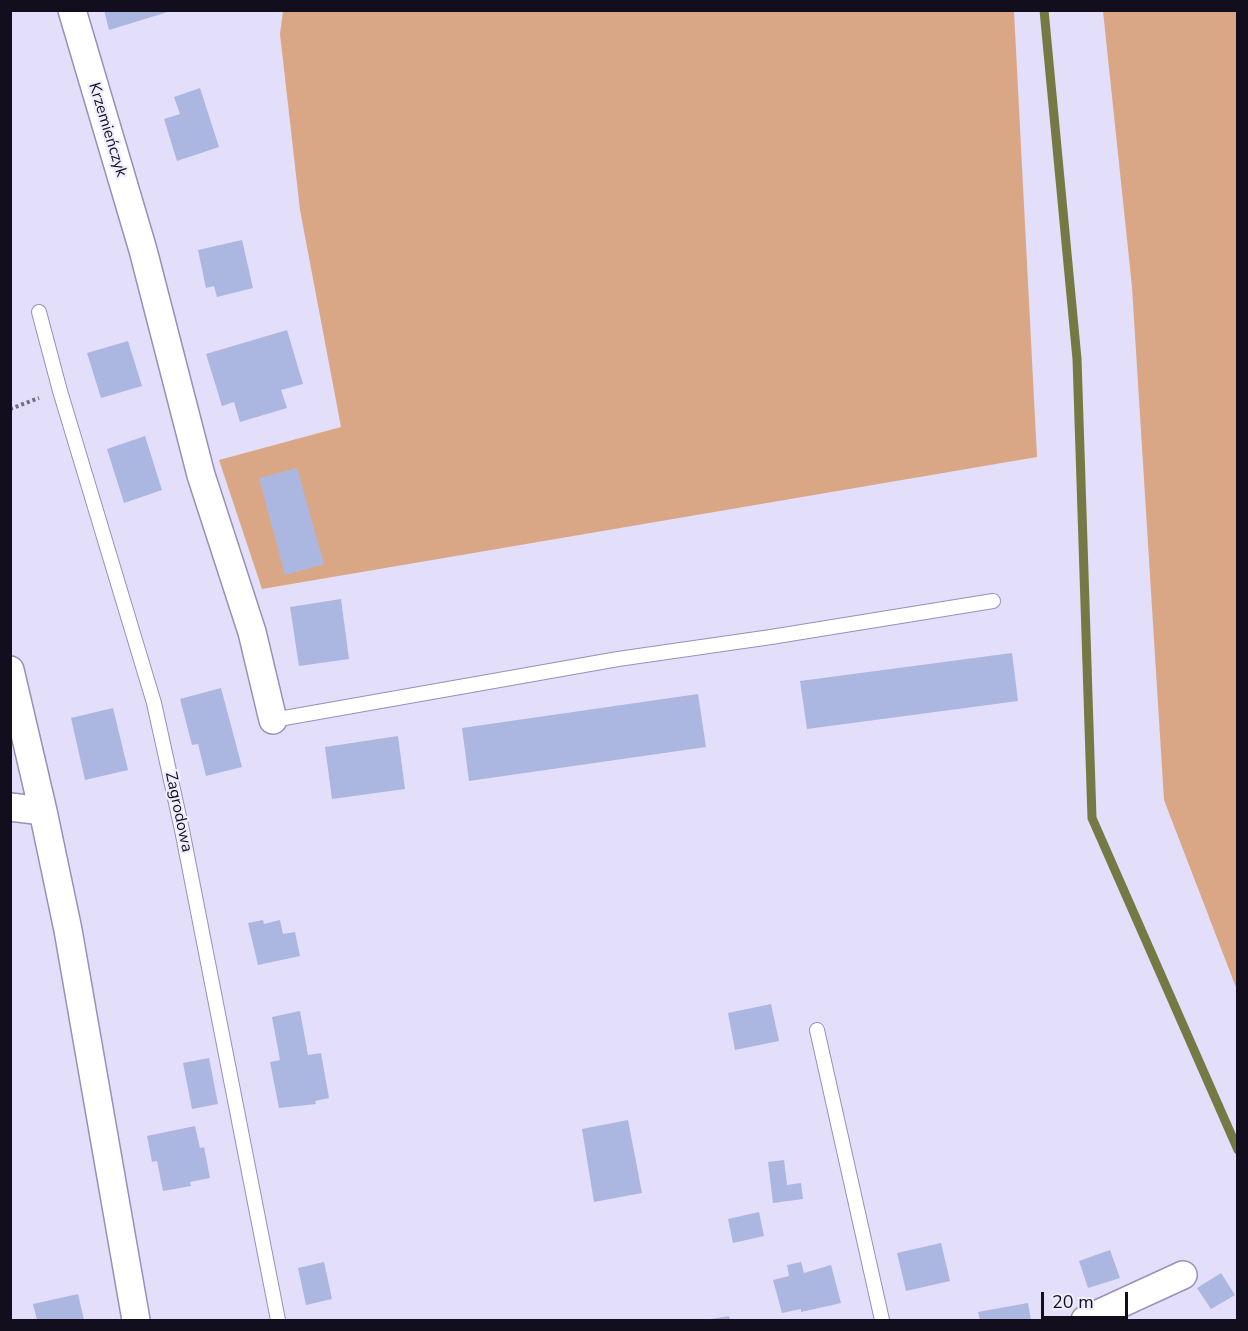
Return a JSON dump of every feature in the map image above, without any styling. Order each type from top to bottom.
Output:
[{"type":"street","name":"Krzemieńczyk","points":[[72,10],[143,250],[201,475],[252,632],[273,720]]},
{"type":"street","points":[[10,670],[43,811],[72,951],[122,1252],[136,1320]]},
{"type":"street","points":[[10,807],[43,811]]},
{"type":"street","points":[[1085,1320],[1183,1275]]},
{"type":"lane","name":"Zagrodowa","points":[[39,312],[60,391],[154,703],[189,864],[278,1320]]},
{"type":"lane","points":[[273,720],[618,659],[993,601]]},
{"type":"lane","points":[[817,1030],[882,1320]]},
{"type":"path","points":[[10,409],[60,391]]},
{"type":"shaded area","points":[[283,11],[1014,11],[1037,457],[262,589],[219,460],[341,427],[300,210],[280,34]]},
{"type":"shaded area","points":[[1103,11],[1237,11],[1237,990],[1164,800],[1132,287]]},
{"type":"building","points":[[104,10],[171,10],[171,11],[109,30]]},
{"type":"building","points":[[200,88],[219,147],[177,161],[164,119],[180,114],[174,97]]},
{"type":"building","points":[[242,240],[253,288],[217,297],[214,286],[206,288],[198,250]]},
{"type":"building","points":[[287,330],[303,384],[281,390],[287,408],[240,422],[234,402],[222,406],[206,354]]},
{"type":"building","points":[[128,341],[142,386],[101,398],[87,353]]},
{"type":"building","points":[[145,436],[162,490],[124,503],[107,449]]},
{"type":"building","points":[[297,468],[324,564],[285,575],[259,478]]},
{"type":"building","points":[[341,599],[349,659],[299,666],[290,607]]},
{"type":"building","points":[[1012,653],[1018,701],[807,729],[800,681]]},
{"type":"building","points":[[221,688],[242,767],[206,776],[198,744],[192,745],[180,699]]},
{"type":"building","points":[[698,694],[706,747],[469,781],[462,728]]},
{"type":"building","points":[[113,708],[128,770],[85,780],[71,718]]},
{"type":"building","points":[[398,736],[405,789],[332,799],[325,747]]},
{"type":"building","points":[[263,920],[264,924],[280,920],[283,934],[295,932],[300,956],[258,965],[248,923]]},
{"type":"building","points":[[771,1004],[779,1041],[735,1050],[728,1013]]},
{"type":"building","points":[[300,1011],[308,1055],[321,1053],[329,1098],[315,1101],[316,1104],[279,1108],[270,1062],[280,1060],[272,1017]]},
{"type":"building","points":[[209,1058],[218,1104],[192,1109],[183,1063]]},
{"type":"building","points":[[628,1120],[642,1193],[594,1202],[582,1129]]},
{"type":"building","points":[[195,1126],[200,1148],[204,1147],[210,1178],[190,1182],[191,1186],[163,1191],[157,1161],[152,1162],[147,1136]]},
{"type":"building","points":[[784,1160],[787,1185],[801,1183],[803,1199],[773,1203],[768,1162]]},
{"type":"building","points":[[759,1212],[764,1236],[733,1243],[728,1219]]},
{"type":"building","points":[[941,1243],[950,1281],[906,1291],[897,1253]]},
{"type":"building","points":[[1110,1250],[1120,1278],[1088,1288],[1079,1261]]},
{"type":"building","points":[[324,1262],[332,1299],[306,1305],[298,1268]]},
{"type":"building","points":[[801,1262],[804,1273],[831,1265],[841,1303],[801,1312],[801,1309],[782,1313],[773,1280],[789,1276],[787,1265]]},
{"type":"building","points":[[1221,1273],[1235,1295],[1211,1309],[1197,1288]]},
{"type":"building","points":[[78,1294],[84,1320],[37,1320],[33,1304]]},
{"type":"building","points":[[1028,1303],[1031,1320],[980,1320],[978,1312]]},
{"type":"building","points":[[729,1316],[730,1320],[711,1320],[711,1319]]},
{"type":"waterway","points":[[1044,10],[1077,359],[1092,818],[1238,1150]]}]
